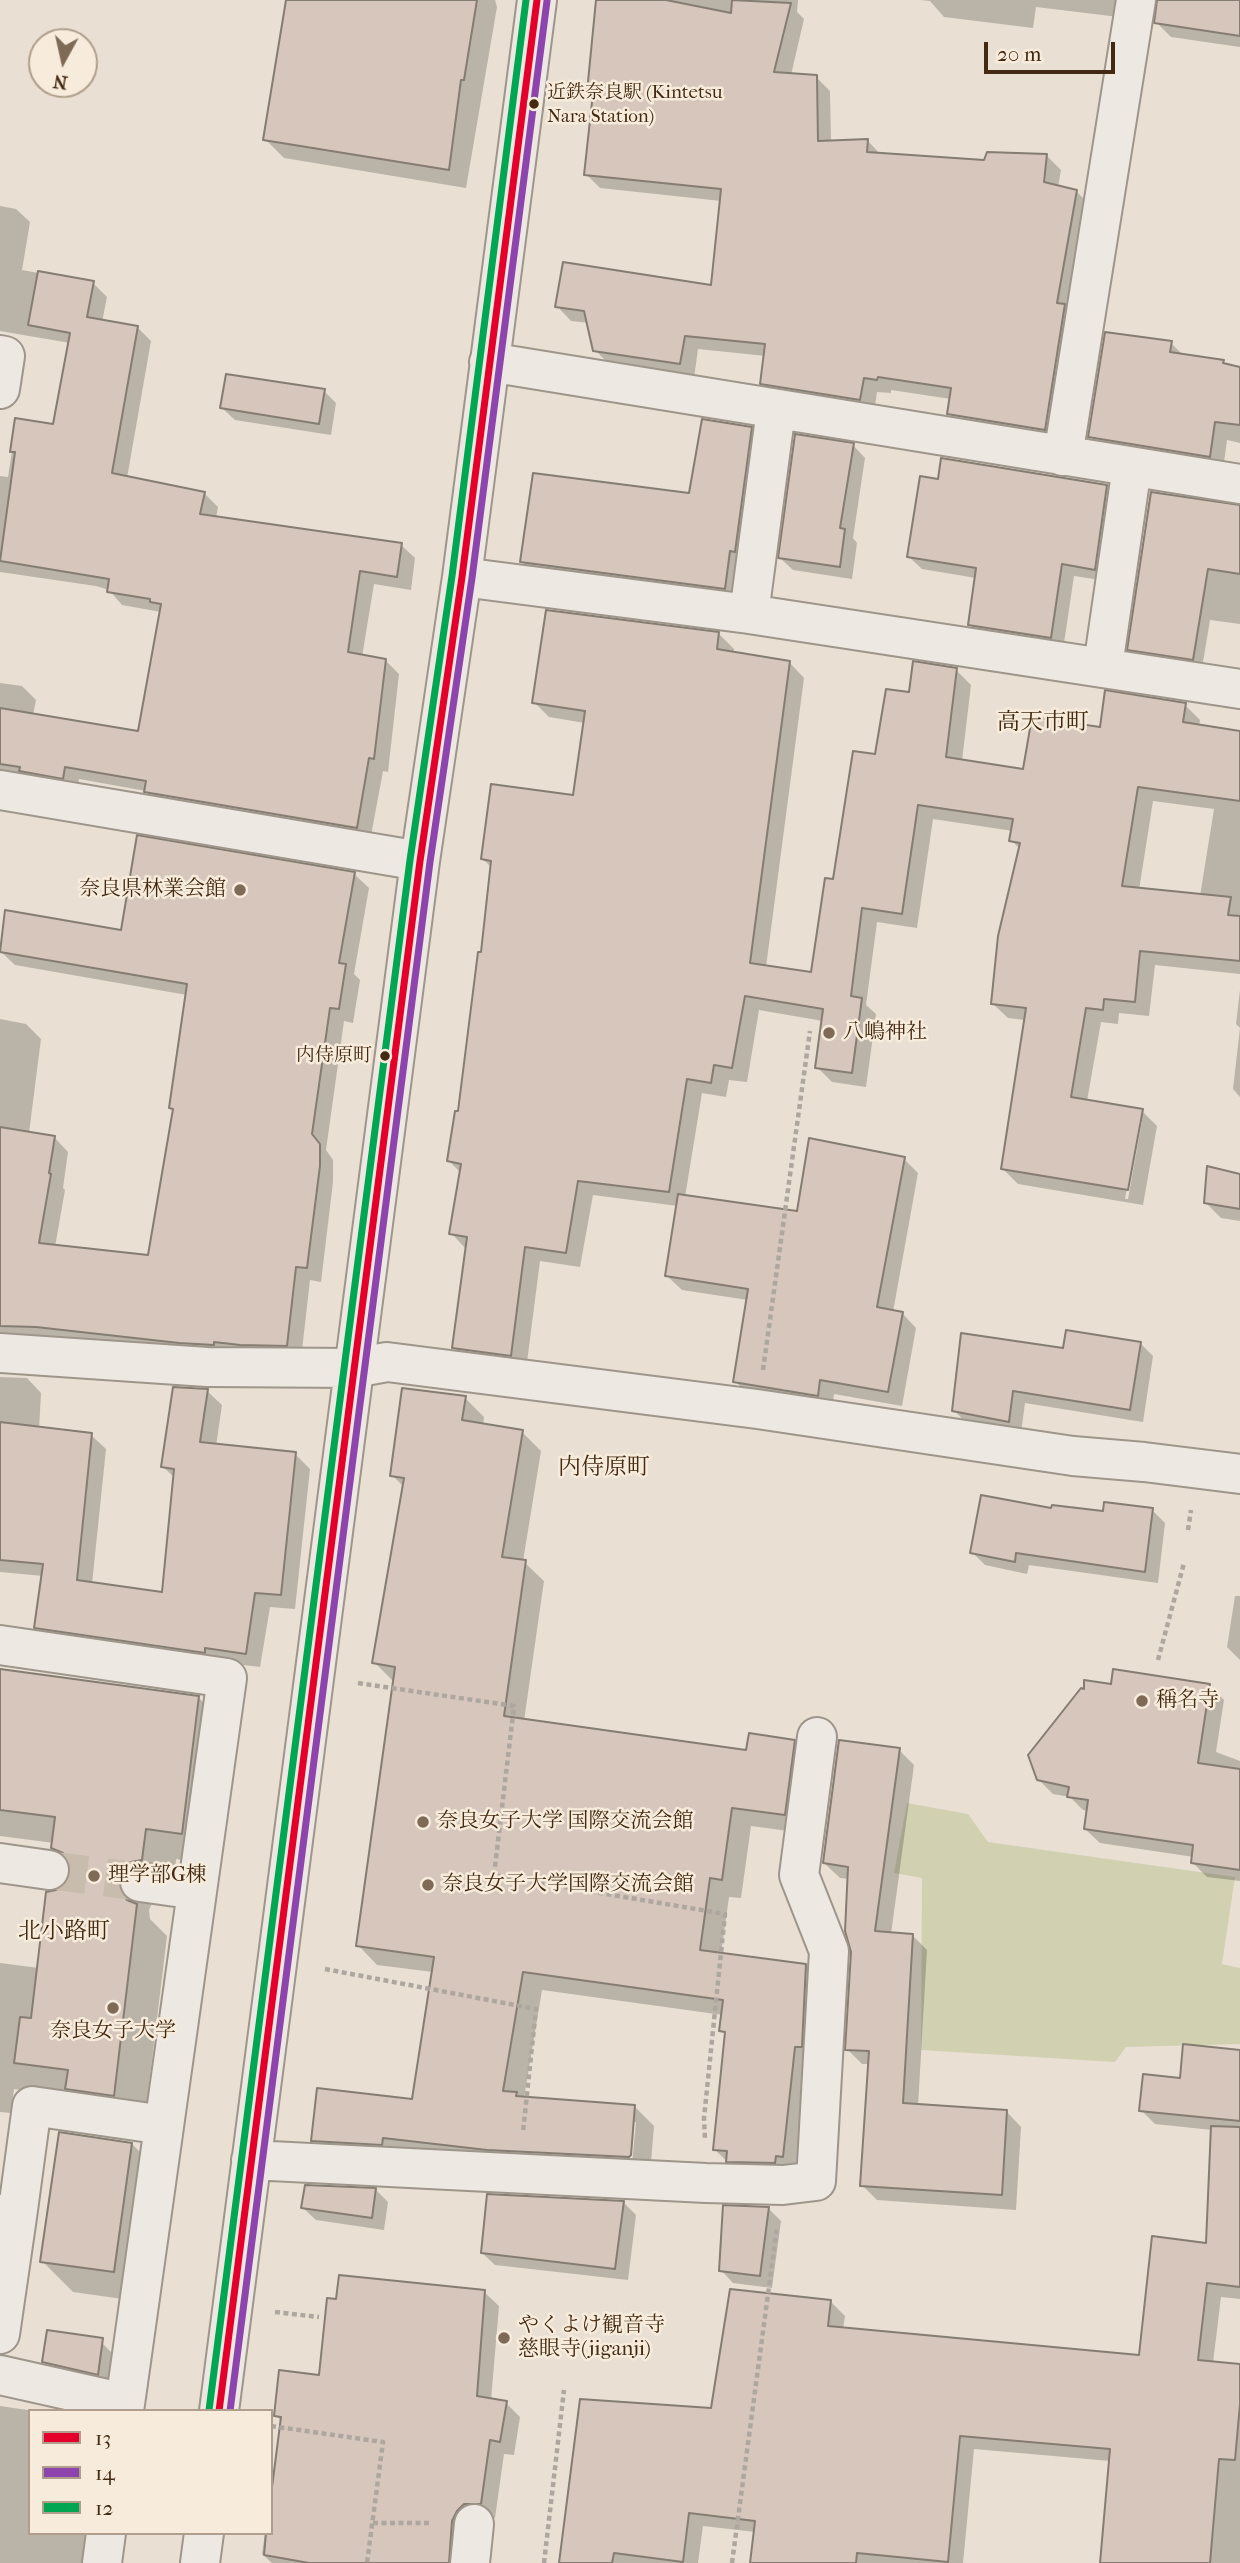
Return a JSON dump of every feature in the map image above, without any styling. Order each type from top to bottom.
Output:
[{"type":"street","points":[[219,2409],[420,861],[462,577],[537,0]]},
{"type":"street","points":[[1063,456],[1136,0]]},
{"type":"street","points":[[0,355],[5,356],[0,389]]},
{"type":"street","points":[[489,362],[1240,484]]},
{"type":"street","points":[[749,614],[776,410]]},
{"type":"street","points":[[1103,666],[1132,467]]},
{"type":"street","points":[[462,577],[749,614],[1240,689]]},
{"type":"street","points":[[0,790],[420,861]]},
{"type":"street","points":[[0,1353],[207,1367],[354,1368],[387,1363],[757,1409],[1073,1456],[1158,1463],[1240,1474]]},
{"type":"street","points":[[0,1645],[227,1678],[125,2407],[0,2375]]},
{"type":"street","points":[[251,2160],[706,2183],[783,2185],[816,2181],[829,1951],[799,1875],[817,1737]]},
{"type":"street","points":[[0,1863],[49,1870]]},
{"type":"street","points":[[140,1882],[197,1890]]},
{"type":"street","points":[[0,2334],[8,2216],[32,2106],[164,2125]]},
{"type":"street","points":[[470,2563],[474,2524]]},
{"type":"street","points":[[102,2563],[106,2535]]},
{"type":"street","points":[[200,2563],[204,2535]]},
{"type":"path","points":[[757,1409],[810,1031]]},
{"type":"path","points":[[1158,1660],[1184,1563]]},
{"type":"path","points":[[358,1683],[514,1706],[494,1875],[725,1914],[704,2118],[706,2183]]},
{"type":"path","points":[[325,1969],[536,2009],[518,2175]]},
{"type":"path","points":[[732,2563],[783,2185]]},
{"type":"path","points":[[275,2312],[319,2317]]},
{"type":"path","points":[[544,2563],[564,2390]]},
{"type":"path","points":[[273,2426],[383,2442],[367,2563]]},
{"type":"path","points":[[373,2523],[474,2524]]},
{"type":"green space","points":[[907,1803],[968,1814],[988,1842],[1235,1877],[1222,1964],[1240,1968],[1240,2044],[1126,2047],[1115,2062],[921,2050],[922,1878],[894,1873]]},
{"type":"building","points":[[286,0],[477,0],[464,80],[461,80],[449,170],[263,140]]},
{"type":"building","points":[[596,0],[666,0],[731,13],[732,0],[791,3],[774,72],[817,75],[818,141],[868,139],[867,152],[984,160],[987,152],[1047,154],[1044,182],[1077,190],[1057,303],[1065,304],[1045,430],[947,414],[951,388],[878,377],[877,380],[864,378],[860,400],[760,384],[765,344],[685,336],[680,364],[593,351],[584,311],[555,307],[563,262],[711,285],[721,189],[584,175],[593,93],[587,92]]},
{"type":"building","points":[[1157,0],[1240,0],[1240,36],[1154,23]]},
{"type":"building","points":[[38,271],[94,281],[87,317],[138,326],[112,473],[205,492],[200,514],[402,543],[397,577],[360,571],[348,652],[386,659],[374,759],[369,758],[357,828],[144,792],[146,781],[65,767],[63,779],[19,771],[20,767],[0,764],[0,708],[138,731],[161,604],[150,602],[150,599],[107,592],[109,579],[0,561],[15,452],[10,452],[15,418],[53,424],[70,333],[28,325]]},
{"type":"building","points":[[1105,332],[1172,341],[1170,352],[1224,360],[1223,363],[1240,367],[1240,425],[1215,422],[1210,457],[1088,437]]},
{"type":"building","points":[[226,374],[325,389],[319,424],[220,408]]},
{"type":"building","points":[[702,419],[752,427],[735,552],[730,551],[725,589],[520,562],[533,473],[689,493]]},
{"type":"building","points":[[795,434],[854,443],[840,528],[845,529],[840,567],[778,558]]},
{"type":"building","points":[[941,458],[1107,485],[1095,570],[1062,564],[1051,638],[968,625],[976,568],[907,557],[920,476],[938,479]]},
{"type":"building","points":[[1151,492],[1240,505],[1240,574],[1208,569],[1193,660],[1127,650]]},
{"type":"building","points":[[546,610],[719,632],[717,649],[790,661],[750,963],[811,972],[825,878],[833,879],[853,751],[875,754],[886,689],[909,692],[913,661],[957,668],[946,757],[1023,769],[1032,717],[1100,727],[1105,690],[1186,703],[1183,722],[1240,731],[1240,801],[1138,787],[1122,886],[1231,897],[1228,915],[1240,916],[1240,961],[1140,951],[1135,1002],[1104,999],[1103,1010],[1086,1008],[1071,1097],[1143,1109],[1128,1190],[1001,1169],[1026,1008],[991,1004],[998,936],[1020,843],[1009,841],[1013,819],[918,805],[902,914],[862,908],[851,996],[862,998],[852,1073],[815,1068],[823,1009],[745,996],[732,1068],[714,1065],[711,1083],[687,1079],[669,1192],[578,1181],[566,1253],[525,1247],[511,1356],[452,1348],[467,1237],[449,1234],[461,1164],[447,1161],[455,1111],[458,1111],[478,952],[481,952],[491,861],[481,859],[491,784],[573,795],[585,711],[532,703]]},
{"type":"building","points":[[137,835],[355,872],[339,963],[346,964],[339,1009],[330,1008],[312,1134],[320,1144],[320,1166],[307,1268],[296,1267],[287,1346],[179,1343],[36,1327],[0,1326],[0,1127],[55,1136],[39,1243],[148,1255],[173,1109],[169,1108],[187,984],[0,952],[5,910],[121,930]]},
{"type":"building","points":[[809,1138],[905,1157],[877,1307],[903,1312],[888,1392],[820,1380],[818,1396],[733,1382],[748,1289],[665,1276],[678,1194],[797,1211]]},
{"type":"building","points":[[1207,1166],[1240,1174],[1240,1209],[1204,1203]]},
{"type":"building","points":[[1066,1330],[1141,1342],[1130,1410],[1013,1391],[1009,1422],[952,1411],[961,1333],[1063,1348]]},
{"type":"building","points":[[173,1387],[208,1389],[200,1442],[296,1452],[281,1595],[255,1593],[246,1654],[205,1648],[205,1653],[34,1628],[43,1564],[0,1560],[0,1422],[92,1433],[77,1580],[162,1592],[174,1469],[161,1467]]},
{"type":"building","points":[[402,1388],[466,1396],[462,1420],[523,1430],[502,1557],[526,1560],[504,1716],[746,1750],[749,1733],[795,1740],[785,1815],[732,1808],[722,1880],[710,1878],[700,1950],[806,1964],[802,2047],[795,2047],[783,2157],[776,2156],[775,2163],[726,2162],[727,2151],[713,2150],[725,2032],[719,2031],[723,2000],[523,1972],[503,2091],[517,2092],[516,2096],[635,2105],[629,2157],[487,2150],[383,2138],[382,2145],[311,2141],[317,2088],[412,2099],[434,1957],[356,1946],[395,1667],[372,1663],[404,1478],[390,1476]]},
{"type":"building","points":[[981,1495],[1051,1508],[1052,1505],[1103,1511],[1104,1502],[1153,1508],[1145,1572],[1016,1553],[1015,1562],[970,1553]]},
{"type":"building","name":"理学部G棟","points":[[0,1669],[199,1696],[182,1834],[146,1829],[142,1860],[131,1862],[123,1868],[119,1878],[120,1891],[127,1900],[137,1904],[114,2096],[65,2089],[68,2070],[14,2063],[20,2017],[31,2018],[46,1892],[66,1884],[71,1872],[63,1853],[51,1848],[55,1817],[0,1810]]},
{"type":"building","points":[[1113,1669],[1210,1684],[1198,1763],[1240,1769],[1240,1870],[1191,1863],[1193,1845],[1084,1829],[1088,1800],[1067,1797],[1069,1787],[1037,1780],[1028,1755],[1081,1688],[1084,1689],[1084,1680],[1111,1684]]},
{"type":"building","points":[[839,1740],[900,1748],[875,1931],[913,1934],[903,2103],[1007,2110],[1002,2195],[860,2186],[869,2051],[845,2050],[851,1952],[845,1931],[848,1867],[823,1863]]},
{"type":"building","points":[[1183,2044],[1240,2050],[1240,2121],[1139,2111],[1143,2074],[1180,2078]]},
{"type":"building","points":[[1211,2126],[1240,2127],[1240,2287],[1207,2283],[1198,2360],[1240,2364],[1240,2404],[1235,2460],[1219,2459],[1210,2563],[1100,2563],[1110,2449],[960,2436],[948,2562],[857,2553],[856,2563],[750,2563],[755,2521],[689,2513],[683,2562],[614,2553],[612,2563],[559,2563],[580,2399],[711,2408],[730,2289],[831,2300],[828,2326],[1139,2355],[1152,2236],[1206,2243]]},
{"type":"building","points":[[59,2132],[132,2143],[114,2272],[40,2262]]},
{"type":"building","points":[[305,2185],[376,2188],[372,2218],[301,2208]]},
{"type":"building","points":[[487,2194],[624,2201],[615,2269],[481,2253]]},
{"type":"building","points":[[723,2205],[769,2207],[760,2276],[719,2271]]},
{"type":"building","points":[[339,2275],[485,2290],[477,2396],[507,2401],[500,2442],[490,2440],[481,2504],[464,2504],[452,2521],[449,2563],[309,2563],[264,2555],[266,2535],[273,2535],[273,2479],[281,2417],[274,2416],[279,2370],[319,2375],[327,2298],[336,2299]]},
{"type":"building","points":[[47,2330],[103,2338],[98,2375],[42,2362]]},
{"type":"tunnel","points":[[49,1870],[140,1882]]},
{"type":"transit line","name":"12","points":[[209,2409],[410,860],[452,576],[526,0]]},
{"type":"transit line","name":"13","points":[[219,2409],[420,861],[462,577],[537,0]]},
{"type":"transit line","name":"14","points":[[230,2409],[430,862],[472,578],[547,1]]},
{"type":"place","name":"近鉄奈良駅 (Kintetsu Nara Station)","points":[[534,104]]},
{"type":"place","name":"奈良県林業会館","points":[[240,890]]},
{"type":"place","name":"八嶋神社","points":[[829,1033]]},
{"type":"place","name":"内侍原町","points":[[385,1056]]},
{"type":"place","name":"稱名寺","points":[[1142,1701]]},
{"type":"place","name":"奈良女子大学 国際交流会館","points":[[423,1822]]},
{"type":"place","name":"理学部G棟","points":[[94,1876]]},
{"type":"place","name":"奈良女子大学国際交流会館","points":[[428,1885]]},
{"type":"place","name":"奈良女子大学","points":[[113,2008]]},
{"type":"place","name":"やくよけ観音寺 慈眼寺(jiganji)","points":[[504,2338]]},
{"type":"district","name":"高天市町","points":[[1043,723]]},
{"type":"district","name":"内侍原町","points":[[604,1468]]},
{"type":"district","name":"北小路町","points":[[64,1932]]}]
